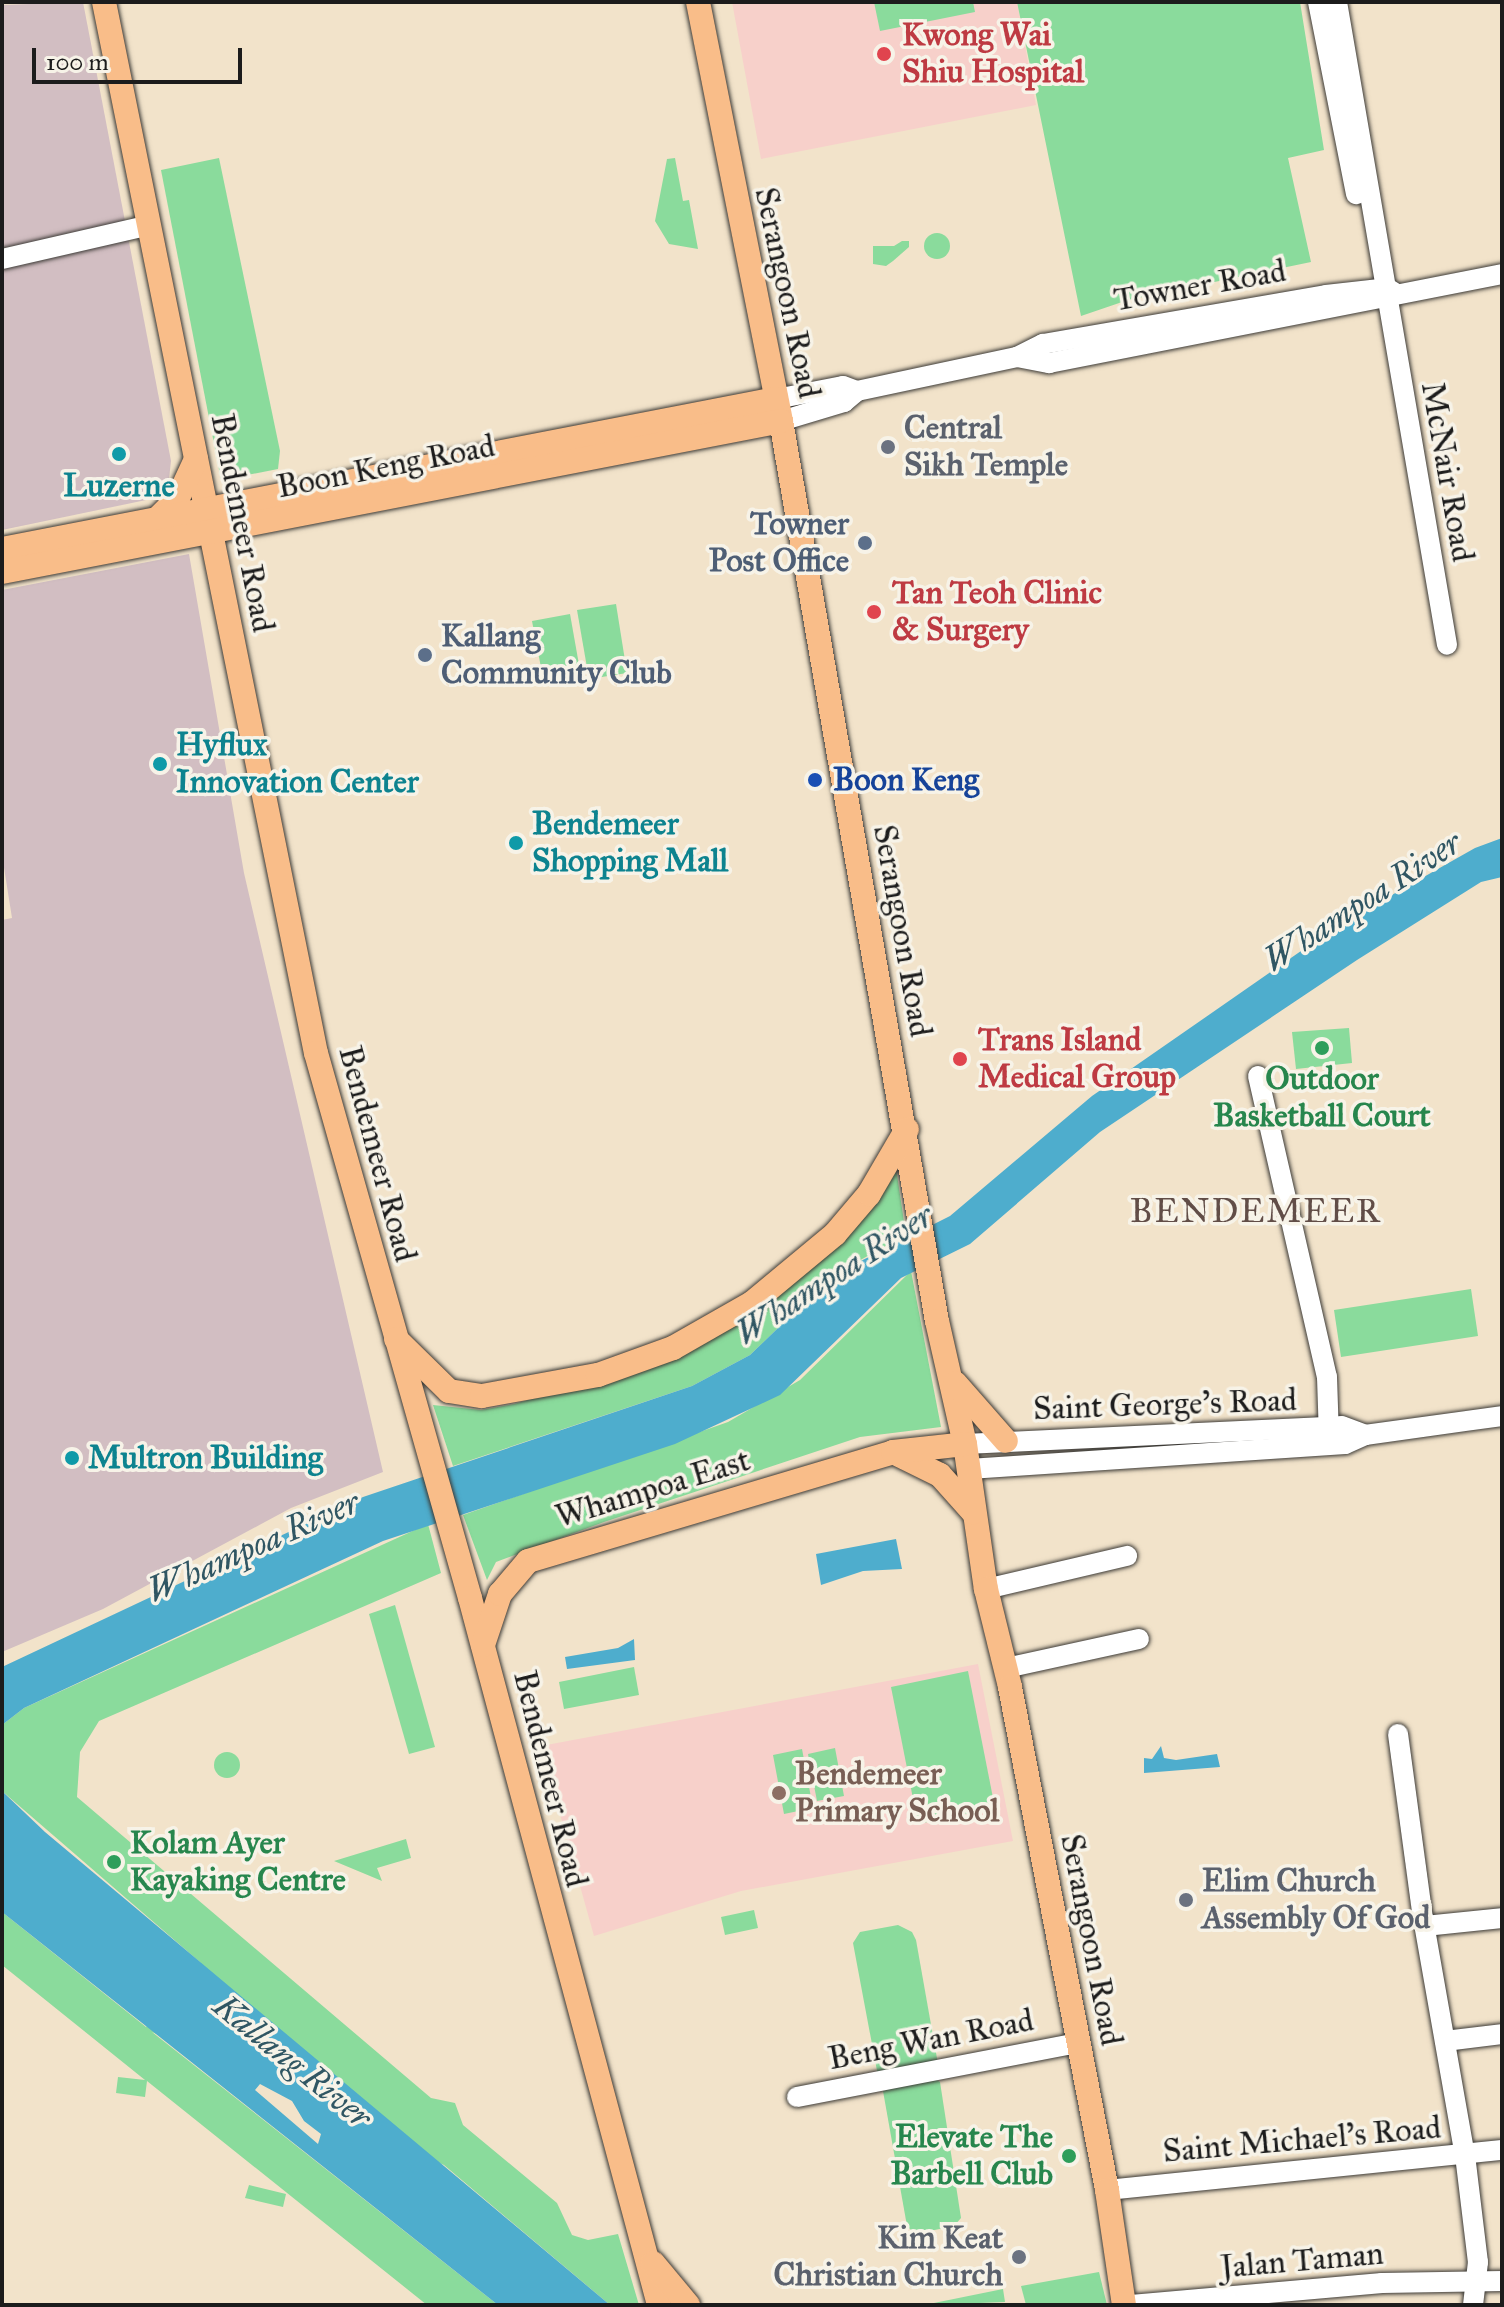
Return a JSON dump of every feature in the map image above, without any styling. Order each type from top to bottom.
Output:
[{"type":"main road","name":"Bendemeer Road","points":[[104,2],[316,1053],[431,1471],[483,1647],[659,2305]]},
{"type":"main road","name":"Serangoon Road","points":[[698,2],[779,410],[931,1278],[965,1444],[986,1589],[1006,1668],[1107,2190],[1124,2305]]},
{"type":"main road","name":"Boon Keng Road","points":[[2,572],[208,523],[779,410]]},
{"type":"main road","points":[[154,522],[178,498],[196,459]]},
{"type":"main road","name":"Boon Keng Road","points":[[2,549],[154,522],[208,523]]},
{"type":"main road","points":[[395,1338],[449,1391],[482,1396],[598,1375],[673,1348],[752,1303],[835,1234],[877,1182],[907,1129]]},
{"type":"main road","points":[[951,1378],[1006,1441]]},
{"type":"main road","name":"Whampoa East","points":[[483,1647],[500,1594],[528,1561],[893,1452],[965,1444]]},
{"type":"main road","points":[[893,1452],[940,1475],[975,1514]]},
{"type":"main road","points":[[647,2255],[688,2305]]},
{"type":"street","name":"McNair Road","points":[[1318,2],[1340,134],[1385,296]]},
{"type":"street","name":"McNair Road","points":[[1337,2],[1447,645]]},
{"type":"street","points":[[2,259],[150,225]]},
{"type":"street","name":"Towner Road","points":[[779,410],[844,402],[857,391],[1017,357],[1043,344],[1385,296],[1502,274]]},
{"type":"street","points":[[1258,1076],[1327,1377],[1325,1402],[1336,1436]]},
{"type":"street","points":[[1327,1377],[1336,1387],[1336,1436]]},
{"type":"street","points":[[1302,1429],[1325,1402]]},
{"type":"street","name":"Saint George's Road","points":[[969,1469],[1365,1435],[1502,1416]]},
{"type":"street","name":"Saint George's Road","points":[[965,1444],[1302,1429],[1336,1436]]},
{"type":"street","points":[[986,1589],[1127,1556]]},
{"type":"street","points":[[1006,1668],[1139,1639]]},
{"type":"street","points":[[1398,1734],[1425,1926],[1465,2155],[1479,2285],[1473,2305]]},
{"type":"street","points":[[1425,1926],[1502,1918]]},
{"type":"street","points":[[1445,2041],[1502,2034]]},
{"type":"street","name":"Beng Wan Road","points":[[797,2097],[1077,2043]]},
{"type":"street","name":"Saint Michael's Road","points":[[1107,2190],[1502,2150]]},
{"type":"street","name":"Jalan Taman","points":[[1131,2305],[1382,2283],[1479,2285],[1502,2281]]},
{"type":"shaded area","points":[[83,2],[171,461],[169,479],[151,499],[2,530],[2,5]]},
{"type":"shaded area","name":"Kwong Wai Shiu Hospital","points":[[732,2],[1017,2],[1036,105],[761,159]]},
{"type":"shaded area","points":[[189,554],[244,873],[383,1472],[291,1508],[103,1609],[2,1652],[2,920],[12,918],[2,855],[2,590]]},
{"type":"shaded area","name":"Bendemeer Primary School","points":[[978,1664],[1013,1841],[741,1891],[594,1936],[541,1746]]},
{"type":"green space","points":[[874,2],[973,2],[975,12],[880,31]]},
{"type":"green space","points":[[1017,2],[1300,2],[1324,150],[1288,158],[1311,262],[1128,300],[1081,316]]},
{"type":"green space","points":[[219,158],[280,451],[278,469],[221,480],[161,170]]},
{"type":"green space","points":[[675,158],[683,201],[689,200],[698,249],[669,244],[655,221],[667,159]]},
{"type":"green space","points":[[937,233],[946,237],[950,246],[946,255],[937,259],[928,255],[924,246],[928,237]]},
{"type":"green space","points":[[909,241],[909,247],[893,261],[886,266],[873,264],[873,246],[894,246]]},
{"type":"green space","points":[[616,604],[627,673],[589,679],[577,610]]},
{"type":"green space","points":[[570,614],[581,676],[544,683],[532,621]]},
{"type":"green space","name":"Outdoor Basketball Court","points":[[1349,1028],[1352,1063],[1296,1069],[1292,1032]]},
{"type":"green space","points":[[896,1168],[906,1235],[833,1275],[750,1355],[692,1386],[453,1466],[433,1405],[481,1410],[514,1404],[595,1381],[711,1334]]},
{"type":"green space","points":[[911,1271],[941,1427],[860,1437],[604,1522],[496,1562],[487,1580],[463,1515],[728,1422],[800,1380]]},
{"type":"green space","points":[[1471,1289],[1478,1336],[1341,1357],[1334,1310]]},
{"type":"green space","points":[[428,1524],[441,1573],[99,1721],[80,1752],[77,1797],[431,2098],[455,2103],[463,2125],[557,2203],[572,2235],[588,2240],[618,2234],[639,2305],[610,2305],[444,2165],[152,2032],[498,2305],[427,2305],[147,2081],[145,2097],[116,2093],[118,2077],[145,2080],[2,1965],[2,1912],[146,2027],[201,1963],[2,1791],[2,1725],[24,1708]]},
{"type":"green space","points":[[395,1605],[435,1747],[409,1754],[369,1614]]},
{"type":"green space","points":[[634,1667],[639,1695],[564,1709],[559,1682]]},
{"type":"green space","points":[[968,1671],[995,1808],[918,1824],[891,1687]]},
{"type":"green space","points":[[835,1748],[844,1796],[817,1801],[808,1754]]},
{"type":"green space","points":[[802,1749],[813,1808],[784,1814],[773,1755]]},
{"type":"green space","points":[[227,1752],[236,1756],[240,1765],[236,1774],[227,1778],[218,1774],[214,1765],[218,1756]]},
{"type":"green space","points":[[406,1839],[411,1858],[377,1868],[382,1881],[334,1861]]},
{"type":"green space","points":[[754,1910],[758,1928],[725,1935],[721,1917]]},
{"type":"green space","points":[[898,1925],[912,1932],[916,1940],[938,2064],[878,2076],[853,1943],[860,1932]]},
{"type":"green space","points":[[930,2076],[940,2082],[961,2218],[954,2226],[915,2234],[907,2226],[883,2091]]},
{"type":"green space","points":[[249,2185],[286,2194],[283,2207],[245,2198]]},
{"type":"green space","points":[[1099,2272],[1107,2305],[1026,2305],[1021,2286]]},
{"type":"green space","points":[[1003,2289],[1005,2302],[929,2305],[929,2304]]},
{"type":"water","name":"Whampoa River","points":[[1502,838],[1502,877],[1481,882],[1357,960],[1100,1132],[970,1244],[901,1278],[780,1395],[675,1444],[383,1541],[24,1708],[2,1725],[2,1667],[363,1497],[692,1386],[750,1355],[833,1275],[950,1216],[1092,1096],[1337,926],[1475,848]]},
{"type":"water","points":[[896,1539],[902,1569],[863,1571],[821,1585],[816,1554]]},
{"type":"water","points":[[634,1639],[635,1660],[567,1669],[565,1657],[618,1648]]},
{"type":"water","points":[[1161,1746],[1164,1758],[1176,1760],[1217,1754],[1220,1767],[1144,1773],[1144,1758],[1152,1759]]},
{"type":"water","name":"Kallang River","points":[[2,1791],[45,1832],[610,2305],[498,2305],[2,1912]]},
{"type":"pier","points":[[260,2084],[292,2101],[304,2121],[321,2134],[318,2144],[255,2090]]},
{"type":"place","name":"Kwong Wai Shiu Hospital","points":[[884,54]]},
{"type":"place","name":"Central Sikh Temple","points":[[888,447]]},
{"type":"place","name":"Luzerne","points":[[119,454]]},
{"type":"place","name":"Towner Post Office","points":[[865,543]]},
{"type":"place","name":"Tan Teoh Clinic & Surgery","points":[[874,612]]},
{"type":"place","name":"Kallang Community Club","points":[[425,655]]},
{"type":"place","name":"Hyflux Innovation Center","points":[[160,764]]},
{"type":"place","name":"Boon Keng","points":[[815,780]]},
{"type":"place","name":"Bendemeer Shopping Mall","points":[[516,843]]},
{"type":"place","name":"Outdoor Basketball Court","points":[[1322,1048]]},
{"type":"place","name":"Trans Island Medical Group","points":[[960,1059]]},
{"type":"place","name":"Multron Building","points":[[72,1458]]},
{"type":"place","name":"Bendemeer Primary School","points":[[779,1793]]},
{"type":"place","name":"Kolam Ayer Kayaking Centre","points":[[114,1862]]},
{"type":"place","name":"Elim Church Assembly Of God","points":[[1186,1900]]},
{"type":"place","name":"Elevate The Barbell Club","points":[[1069,2156]]},
{"type":"place","name":"Kim Keat Christian Church","points":[[1019,2257]]},
{"type":"district","name":"BENDEMEER","points":[[1256,1211]]}]
